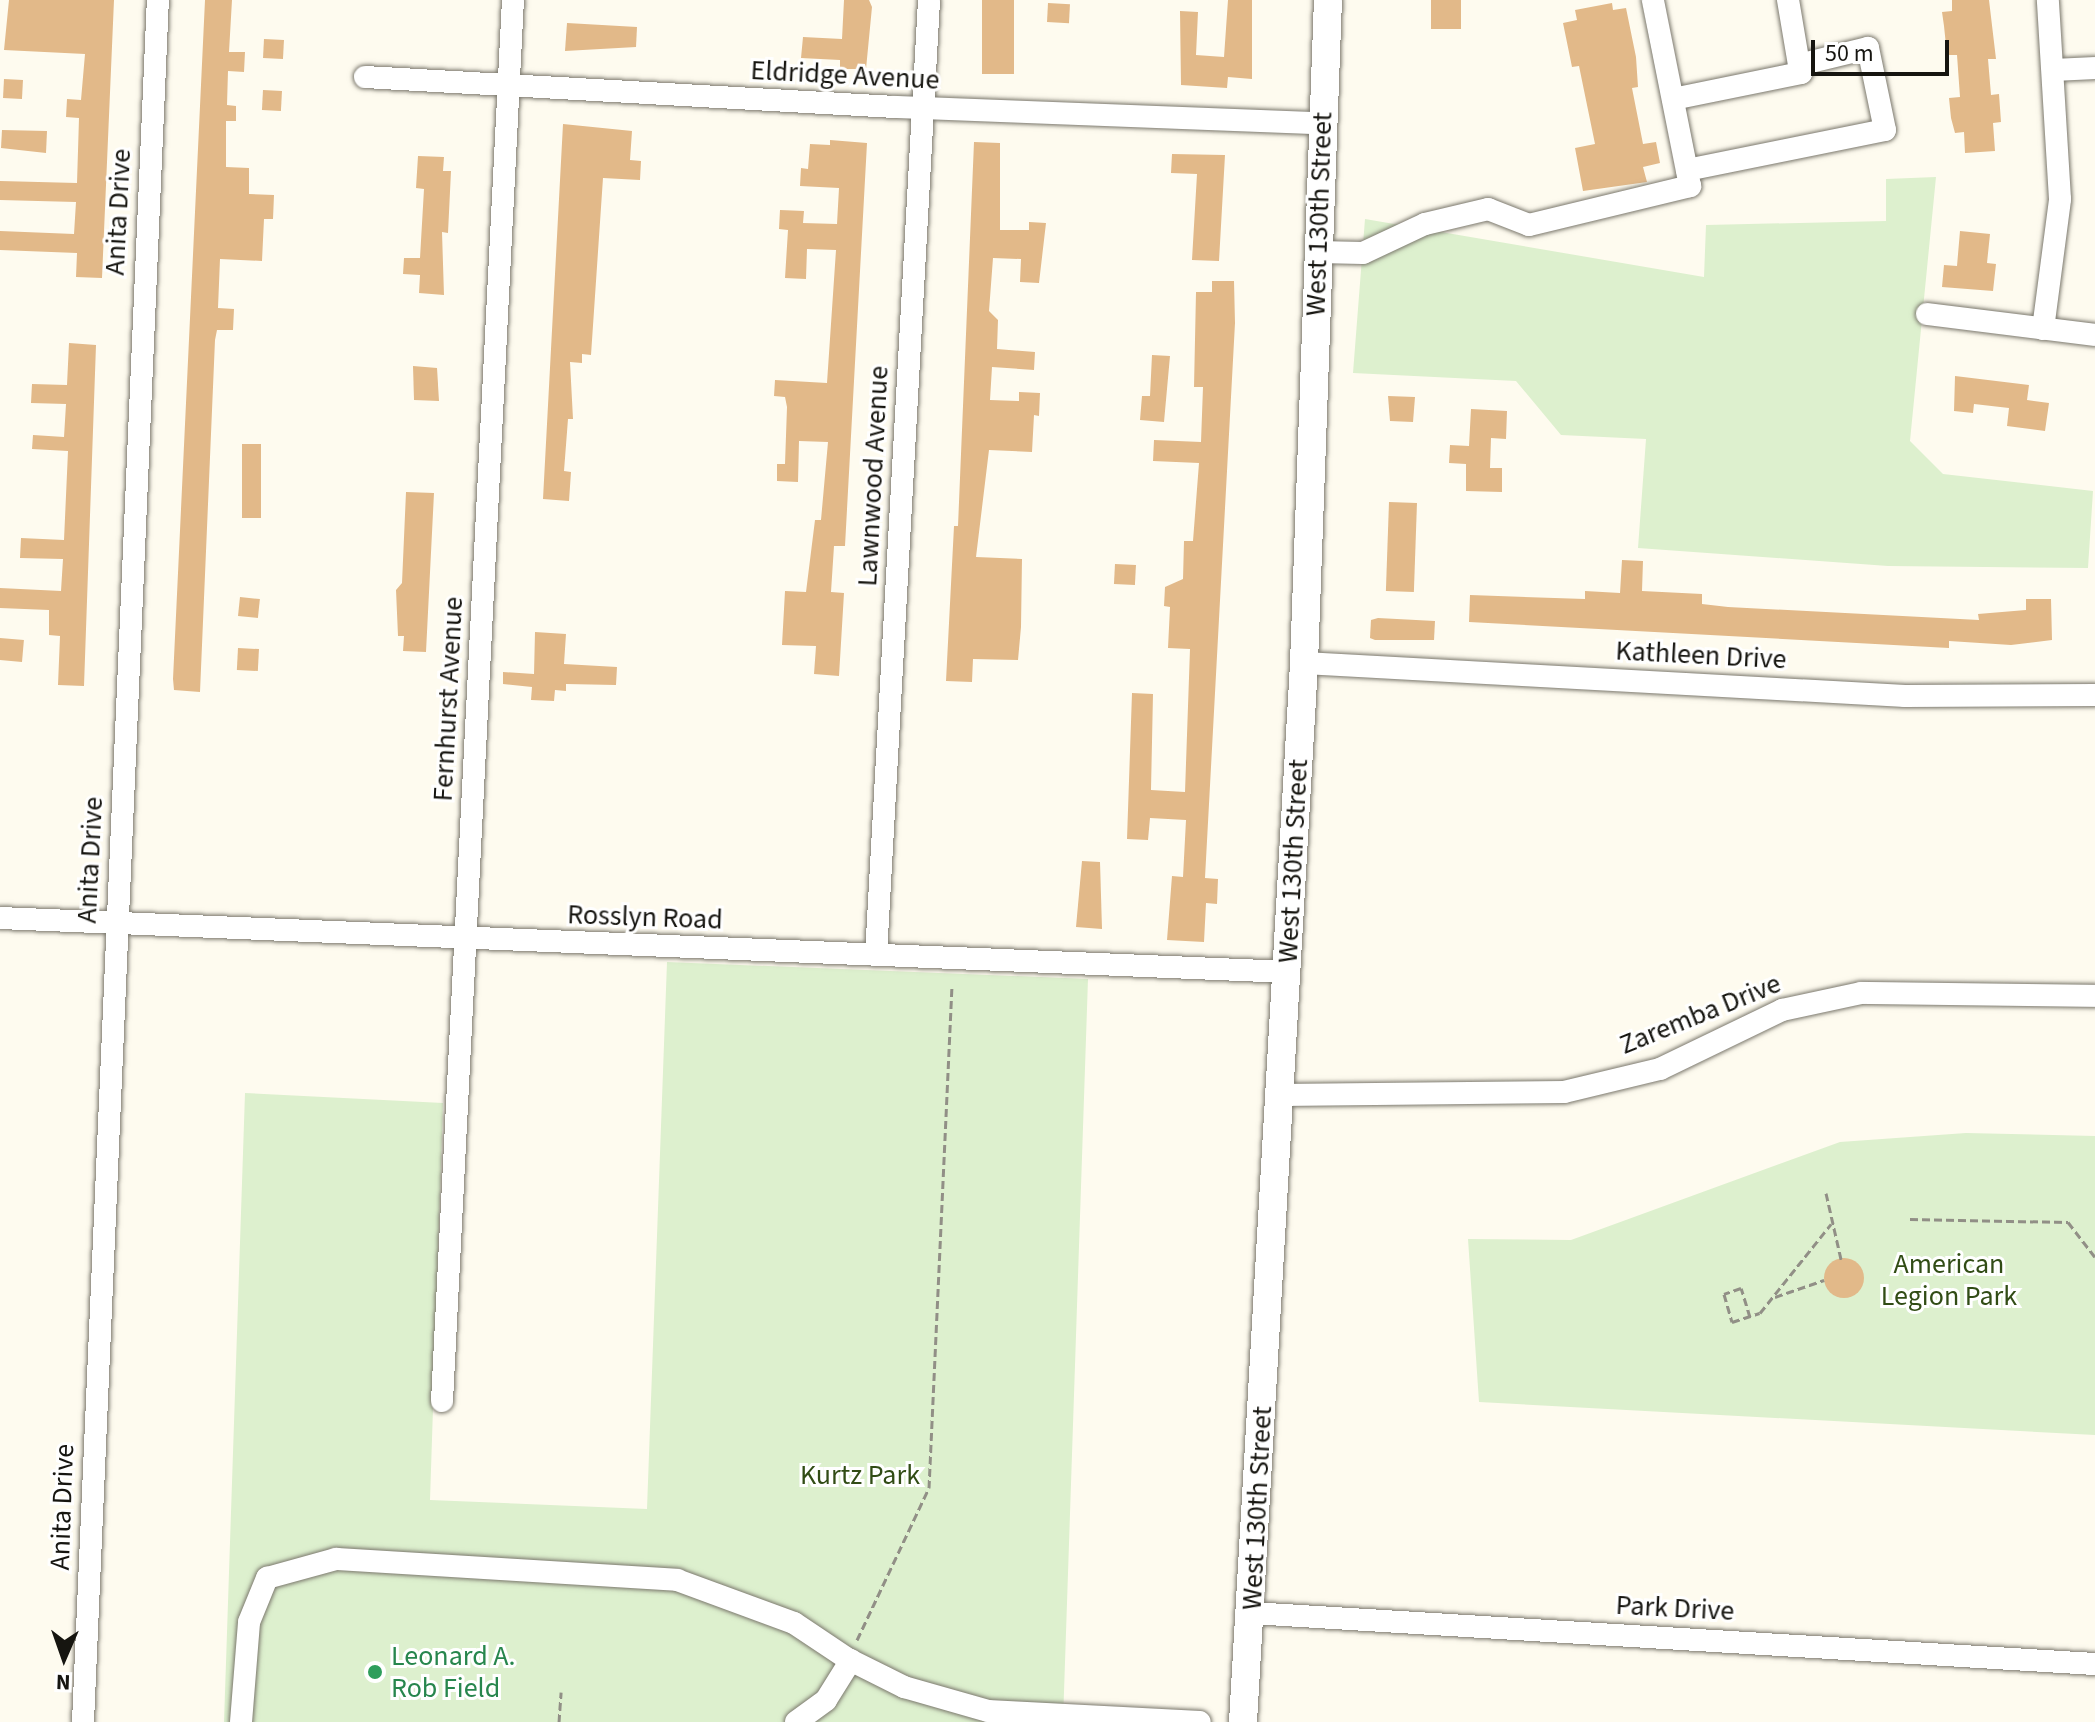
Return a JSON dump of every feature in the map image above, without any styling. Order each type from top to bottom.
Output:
[{"type":"main road","name":"West 130th Street","points":[[1243,1722],[1304,663],[1321,123],[1328,0]]},
{"type":"street","name":"Anita Drive","points":[[83,1722],[158,0]]},
{"type":"street","name":"Fernhurst Avenue","points":[[442,1401],[513,0]]},
{"type":"street","name":"Lawnwood Avenue","points":[[876,955],[929,0]]},
{"type":"street","points":[[1653,0],[1689,178]]},
{"type":"street","points":[[1673,99],[1801,73],[1788,0]]},
{"type":"street","points":[[2043,329],[2060,199],[2048,0]]},
{"type":"street","points":[[1318,252],[1363,253],[1425,224],[1488,209],[1529,225],[1689,178],[1885,130],[1868,48],[1799,65]]},
{"type":"street","points":[[2054,70],[2095,68]]},
{"type":"street","name":"Eldridge Avenue","points":[[365,77],[508,88],[924,109],[1321,123]]},
{"type":"street","points":[[1927,314],[2095,335]]},
{"type":"street","name":"Kathleen Drive","points":[[1304,663],[1905,696],[2095,695]]},
{"type":"street","name":"Rosslyn Road","points":[[0,918],[466,941],[1287,972]]},
{"type":"street","name":"Zaremba Drive","points":[[1280,1095],[1564,1092],[1660,1069],[1782,1010],[1861,993],[2095,996]]},
{"type":"street","points":[[241,1722],[249,1622],[267,1578],[336,1559],[677,1580],[794,1623],[904,1687],[988,1711],[1200,1722]]},
{"type":"street","name":"Park Drive","points":[[1251,1613],[2095,1664]]},
{"type":"street","points":[[796,1722],[826,1700],[852,1655]]},
{"type":"path","points":[[852,1655],[929,1488],[952,985]]},
{"type":"path","points":[[1826,1193],[1841,1259]]},
{"type":"path","points":[[1910,1219],[2068,1222],[2095,1257]]},
{"type":"path","points":[[1750,1317],[1741,1288],[1724,1294],[1732,1322],[1750,1317],[1773,1298],[1831,1224]]},
{"type":"path","points":[[1773,1298],[1824,1280]]},
{"type":"path","points":[[559,1722],[561,1692]]},
{"type":"green space","points":[[1936,177],[1910,441],[1943,474],[2093,491],[2088,568],[1888,566],[1638,548],[1646,439],[1561,435],[1516,381],[1353,373],[1365,219],[1704,277],[1706,225],[1886,221],[1886,179]]},
{"type":"green space","name":"Kurtz Park","points":[[667,962],[1088,979],[1063,1722],[224,1722],[245,1093],[443,1103],[430,1500],[647,1509]]},
{"type":"green space","name":"American Legion Park","points":[[1966,1133],[2095,1136],[2095,1435],[1479,1402],[1468,1239],[1571,1240],[1840,1142]]},
{"type":"building","points":[[9,0],[114,0],[102,278],[76,277],[77,253],[0,250],[0,231],[74,234],[76,202],[0,200],[0,181],[77,183],[79,118],[66,117],[67,99],[81,100],[85,54],[4,50]]},
{"type":"building","points":[[205,0],[232,0],[229,52],[245,52],[244,72],[228,71],[227,105],[236,106],[236,121],[226,121],[226,167],[249,168],[249,194],[274,195],[273,219],[264,219],[262,261],[220,259],[218,308],[234,309],[233,330],[217,330],[215,340],[200,692],[174,690],[173,679]]},
{"type":"building","points":[[844,0],[869,0],[872,7],[866,69],[840,69],[840,60],[801,58],[803,37],[842,39]]},
{"type":"building","points":[[982,0],[1014,0],[1014,74],[982,74]]},
{"type":"building","points":[[1228,0],[1252,0],[1252,79],[1228,77],[1227,88],[1181,85],[1180,11],[1198,12],[1196,55],[1224,57]]},
{"type":"building","points":[[1431,0],[1461,0],[1461,29],[1431,29]]},
{"type":"building","points":[[1952,0],[1989,0],[1996,59],[1988,59],[1991,95],[1999,94],[2001,122],[1993,123],[1995,151],[1965,153],[1964,132],[1955,133],[1949,98],[1960,97],[1957,55],[1947,55],[1942,12],[1952,11]]},
{"type":"building","points":[[1048,3],[1070,4],[1069,23],[1047,22]]},
{"type":"building","points":[[1612,3],[1613,10],[1626,8],[1636,57],[1638,87],[1632,88],[1643,144],[1656,142],[1660,163],[1643,167],[1647,182],[1583,191],[1575,148],[1595,144],[1579,66],[1572,67],[1563,23],[1577,20],[1575,10]]},
{"type":"building","points":[[567,23],[637,27],[636,47],[565,51]]},
{"type":"building","points":[[264,39],[284,40],[283,59],[263,58]]},
{"type":"building","points":[[4,79],[23,80],[22,99],[3,98]]},
{"type":"building","points":[[263,90],[282,91],[281,111],[262,110]]},
{"type":"building","points":[[563,124],[632,131],[630,160],[641,161],[640,180],[603,178],[591,355],[582,354],[582,363],[570,362],[573,419],[568,419],[564,471],[571,472],[569,501],[543,499]]},
{"type":"building","points":[[2,130],[47,131],[46,153],[1,148]]},
{"type":"building","points":[[830,140],[867,143],[845,546],[834,546],[831,592],[844,593],[839,676],[814,674],[816,646],[782,645],[785,591],[806,592],[815,520],[821,520],[828,442],[799,441],[798,482],[777,481],[777,464],[785,464],[787,407],[785,397],[774,396],[775,380],[827,383],[836,250],[807,249],[806,279],[785,278],[788,230],[779,229],[780,210],[804,211],[803,223],[837,224],[839,188],[800,186],[801,168],[808,169],[810,144],[830,145]]},
{"type":"building","points":[[974,142],[1000,143],[1000,230],[1029,230],[1029,222],[1046,223],[1039,283],[1020,282],[1021,259],[993,258],[989,311],[998,320],[997,349],[1035,352],[1034,370],[992,367],[990,400],[1019,401],[1019,392],[1040,393],[1039,416],[1034,415],[1032,452],[989,450],[976,557],[1022,559],[1021,627],[1018,660],[973,659],[972,682],[946,681],[954,526],[958,526]]},
{"type":"building","points":[[1172,154],[1225,155],[1219,261],[1192,260],[1197,174],[1171,173]]},
{"type":"building","points":[[418,156],[444,157],[443,171],[451,171],[448,233],[442,232],[444,295],[419,293],[420,275],[403,274],[404,258],[420,258],[424,189],[416,188]]},
{"type":"building","points":[[1960,231],[1990,234],[1987,263],[1996,264],[1993,291],[1942,287],[1944,265],[1957,266]]},
{"type":"building","points":[[1212,281],[1234,281],[1235,323],[1205,878],[1218,879],[1217,904],[1206,903],[1204,942],[1167,940],[1172,876],[1183,877],[1186,820],[1150,818],[1148,840],[1127,839],[1132,693],[1153,694],[1151,790],[1185,792],[1190,649],[1168,648],[1170,607],[1164,606],[1165,587],[1183,579],[1184,541],[1193,541],[1199,463],[1153,461],[1154,440],[1201,442],[1203,387],[1194,387],[1196,292],[1212,292]]},
{"type":"building","points":[[69,343],[96,345],[84,686],[58,685],[60,636],[49,635],[49,610],[0,608],[0,588],[61,591],[63,559],[20,558],[21,538],[64,540],[68,451],[32,449],[33,435],[64,437],[66,404],[31,403],[32,384],[67,385]]},
{"type":"building","points":[[1152,355],[1170,356],[1164,422],[1140,420],[1142,396],[1150,396]]},
{"type":"building","points":[[413,366],[437,368],[439,401],[414,400]]},
{"type":"building","points":[[1955,376],[2029,385],[2027,400],[2049,403],[2045,431],[2007,426],[2009,408],[1974,404],[1973,413],[1954,411]]},
{"type":"building","points":[[1388,396],[1415,397],[1413,422],[1390,421]]},
{"type":"building","points":[[1471,409],[1507,411],[1506,439],[1491,438],[1490,468],[1502,468],[1502,492],[1466,491],[1466,464],[1449,463],[1450,445],[1469,446]]},
{"type":"building","points":[[242,444],[261,444],[261,518],[242,518]]},
{"type":"building","points":[[406,492],[434,493],[426,652],[403,651],[404,636],[398,636],[396,590],[402,583]]},
{"type":"building","points":[[1389,502],[1417,503],[1414,592],[1386,591]]},
{"type":"building","points":[[1622,560],[1643,561],[1642,591],[1702,594],[1702,604],[1728,607],[1979,620],[1978,614],[2026,610],[2026,599],[2051,599],[2052,640],[2011,645],[1949,641],[1949,648],[1469,622],[1470,595],[1585,599],[1585,591],[1620,593]]},
{"type":"building","points":[[1115,564],[1136,565],[1135,585],[1114,584]]},
{"type":"building","points":[[240,597],[260,599],[258,618],[238,616]]},
{"type":"building","points":[[1371,620],[1435,621],[1434,640],[1375,640],[1370,638]]},
{"type":"building","points":[[535,632],[566,634],[564,664],[617,667],[616,685],[566,684],[566,691],[555,690],[554,701],[531,700],[532,687],[503,684],[503,672],[534,674]]},
{"type":"building","points":[[0,638],[24,640],[22,662],[0,660]]},
{"type":"building","points":[[238,648],[259,649],[258,671],[237,670]]},
{"type":"building","points":[[1082,861],[1100,862],[1102,929],[1076,927]]},
{"type":"building","points":[[1844,1258],[1858,1264],[1864,1278],[1858,1292],[1844,1298],[1830,1292],[1824,1278],[1830,1264]]},
{"type":"place","name":"Leonard A. Rob Field","points":[[375,1672]]}]
